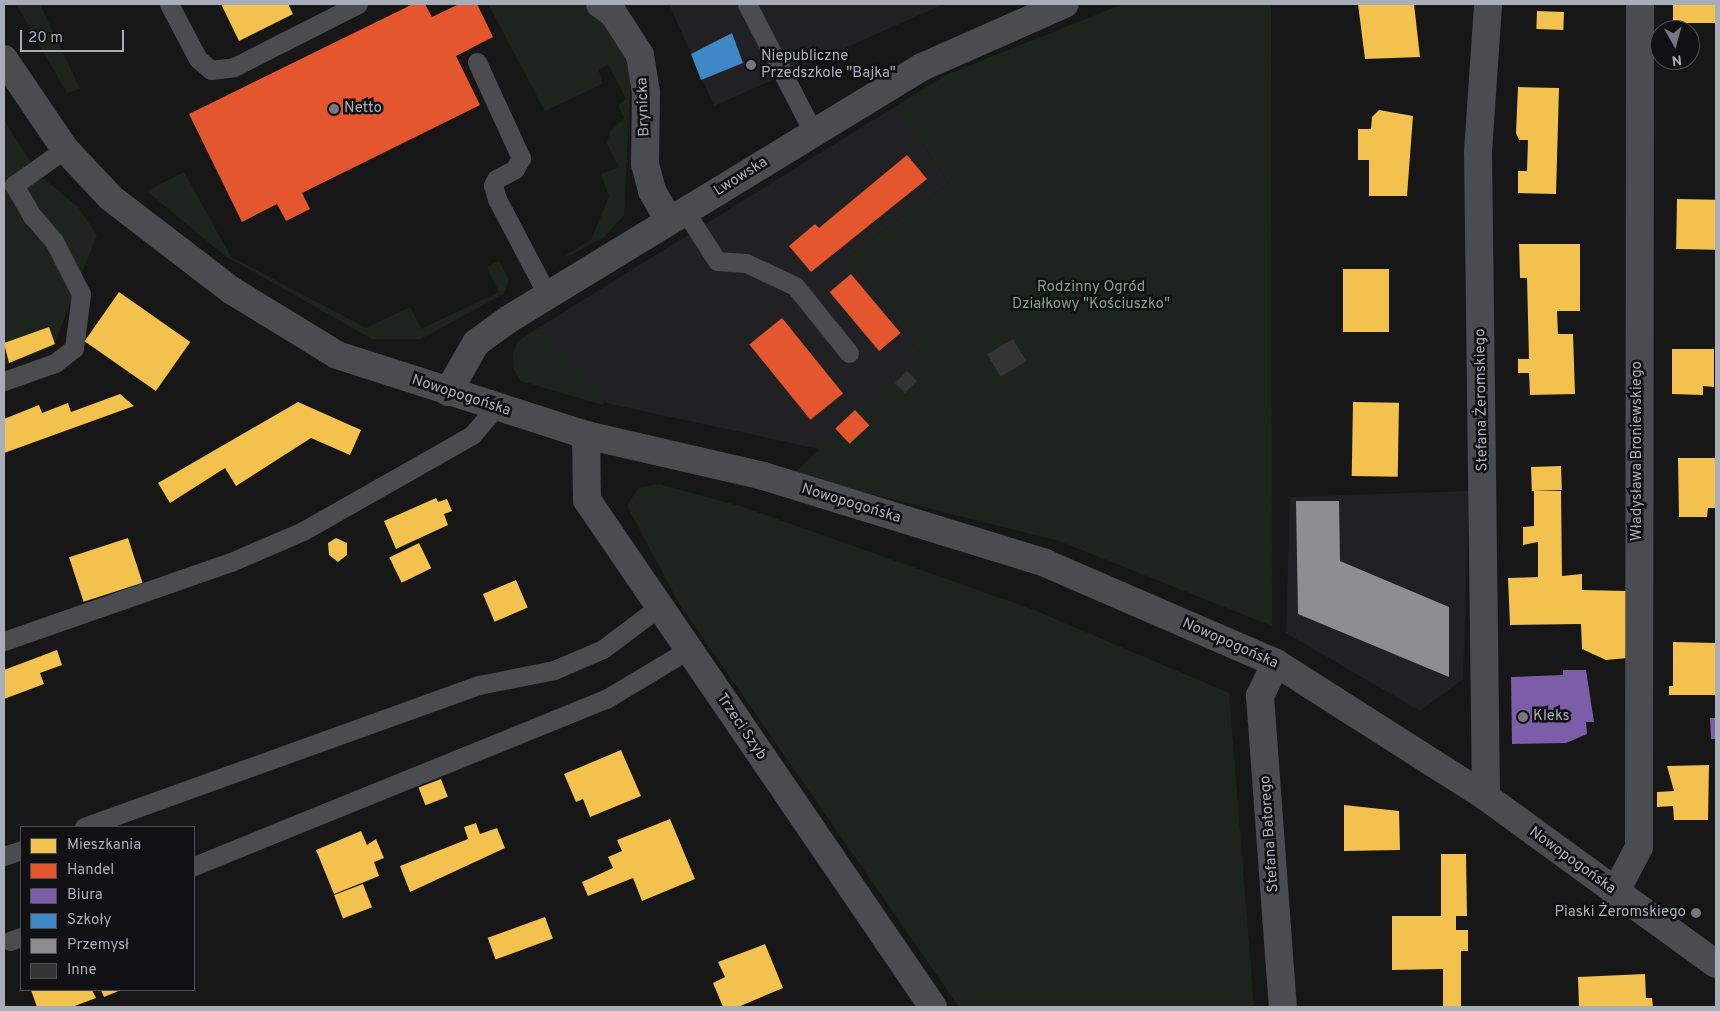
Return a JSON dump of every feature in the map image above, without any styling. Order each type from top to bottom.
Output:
[{"type":"street","name":"Brynicka","points":[[600,4],[613,13],[640,55],[646,92],[645,164],[652,191],[677,216]]},
{"type":"street","name":"Lwowska","points":[[448,392],[476,344],[548,296],[922,67],[1065,4]]},
{"type":"street","name":"Stefana Żeromskiego","points":[[1486,797],[1478,152],[1488,4]]},
{"type":"street","name":"Władysława Broniewskiego","points":[[1615,893],[1639,846],[1640,4]]},
{"type":"street","name":"Nowopogońska","points":[[4,59],[65,149],[111,198],[231,290],[336,355],[586,435],[763,476],[1045,563],[1276,663],[1486,797],[1615,893],[1716,964]]},
{"type":"street","name":"Trzeci Szyb","points":[[586,435],[587,500],[933,1007]]},
{"type":"street","name":"Stefana Batorego","points":[[1276,663],[1260,696],[1283,1007]]},
{"type":"lane","points":[[169,4],[198,59],[212,70],[234,67],[358,4]]},
{"type":"lane","points":[[747,4],[813,132]]},
{"type":"lane","points":[[477,62],[522,158],[516,169],[496,178],[493,185],[497,199],[548,296]]},
{"type":"lane","points":[[4,382],[55,363],[74,348],[81,294],[54,241],[32,216],[14,185],[65,149]]},
{"type":"lane","points":[[677,216],[717,261],[746,264],[795,286],[849,353]]},
{"type":"lane","points":[[4,642],[231,562],[303,531],[472,435],[496,407]]},
{"type":"lane","points":[[87,826],[478,686],[554,670],[602,649],[659,607]]},
{"type":"lane","points":[[195,866],[606,699],[688,650]]},
{"type":"lane","points":[[4,856],[20,850]]},
{"type":"shaded area","name":"Niepubliczne Przedszkole \"Bajka\"","points":[[669,4],[944,4],[714,106]]},
{"type":"shaded area","points":[[896,106],[949,183],[847,257],[921,354],[824,450],[606,403],[538,328]]},
{"type":"shaded area","points":[[1469,491],[1463,679],[1420,711],[1286,633],[1290,497]]},
{"type":"green space","points":[[16,4],[40,4],[80,89],[67,93]]},
{"type":"green space","points":[[488,4],[582,4],[611,16],[631,77],[624,215],[604,237],[569,256],[565,255],[591,240],[609,197],[601,174],[619,167],[607,143],[610,132],[624,118],[618,105],[626,99],[608,64],[599,70],[602,84],[545,111]]},
{"type":"green space","name":"Rodzinny Ogród Działkowy \"Kościuszko\"","points":[[1123,4],[1271,4],[1272,626],[1059,541],[793,474],[921,354],[847,257],[949,183],[896,106],[946,75]]},
{"type":"green space","points":[[4,120],[39,175],[78,207],[97,235],[53,347],[4,365]]},
{"type":"green space","points":[[184,172],[231,257],[366,328],[410,307],[421,329],[499,292],[487,267],[499,261],[509,281],[503,294],[421,339],[372,339],[224,255],[147,191]]},
{"type":"green space","points":[[538,328],[606,398],[603,405],[521,381],[514,370],[513,354],[518,341]]},
{"type":"green space","points":[[659,484],[743,507],[1034,610],[1229,693],[1254,1007],[959,1007],[680,605],[627,506],[638,488]]},
{"type":"building: Mieszkania","points":[[221,4],[288,4],[293,14],[239,41]]},
{"type":"building: Mieszkania","points":[[1358,4],[1414,4],[1420,57],[1365,59]]},
{"type":"building: Mieszkania","points":[[1673,4],[1716,4],[1716,23],[1700,23],[1700,20],[1673,20]]},
{"type":"building: Mieszkania","points":[[1537,11],[1564,12],[1563,30],[1536,29]]},
{"type":"building: Mieszkania","points":[[1518,87],[1559,88],[1556,194],[1518,193],[1518,171],[1527,171],[1528,140],[1519,140],[1516,133]]},
{"type":"building: Mieszkania","points":[[1379,110],[1413,116],[1407,196],[1369,196],[1369,160],[1358,160],[1358,129],[1371,129],[1372,117]]},
{"type":"building: Mieszkania","points":[[1677,199],[1716,200],[1715,250],[1676,249]]},
{"type":"building: Mieszkania","points":[[1519,244],[1580,244],[1580,311],[1557,311],[1558,334],[1573,334],[1575,394],[1530,395],[1529,373],[1518,373],[1518,359],[1529,359],[1527,278],[1520,278]]},
{"type":"building: Mieszkania","points":[[1343,269],[1389,269],[1389,332],[1343,332]]},
{"type":"building: Mieszkania","points":[[119,292],[190,342],[156,391],[85,341]]},
{"type":"building: Mieszkania","points":[[49,327],[55,344],[9,363],[4,343]]},
{"type":"building: Mieszkania","points":[[1672,349],[1714,349],[1714,387],[1703,386],[1703,395],[1672,394]]},
{"type":"building: Mieszkania","points":[[120,394],[134,406],[4,453],[4,419],[39,405],[42,413],[68,403],[71,412]]},
{"type":"building: Mieszkania","points":[[298,402],[361,430],[350,455],[311,438],[236,486],[225,468],[170,503],[158,483]]},
{"type":"building: Mieszkania","points":[[1353,402],[1399,403],[1398,477],[1352,476]]},
{"type":"building: Mieszkania","points":[[1678,458],[1716,458],[1716,508],[1708,508],[1707,517],[1679,517]]},
{"type":"building: Mieszkania","points":[[1561,466],[1562,490],[1532,491],[1531,467]]},
{"type":"building: Mieszkania","points":[[1534,491],[1561,491],[1562,576],[1582,574],[1582,590],[1627,591],[1627,658],[1606,660],[1582,649],[1581,624],[1510,625],[1508,578],[1538,577],[1538,542],[1523,545],[1523,527],[1534,526]]},
{"type":"building: Mieszkania","points":[[436,498],[438,502],[447,499],[452,511],[444,514],[448,525],[396,549],[384,521]]},
{"type":"building: Mieszkania","points":[[128,538],[143,583],[84,602],[69,557]]},
{"type":"building: Mieszkania","points":[[336,538],[347,543],[347,555],[338,562],[329,555],[328,543]]},
{"type":"building: Mieszkania","points":[[419,543],[431,568],[402,583],[389,557]]},
{"type":"building: Mieszkania","points":[[516,580],[528,608],[495,622],[483,594]]},
{"type":"building: Mieszkania","points":[[1673,642],[1716,643],[1716,695],[1669,695],[1669,686],[1673,686]]},
{"type":"building: Mieszkania","points":[[57,650],[62,665],[40,673],[44,684],[4,699],[4,670]]},
{"type":"building: Mieszkania","points":[[621,750],[641,796],[590,817],[583,799],[576,802],[564,774]]},
{"type":"building: Mieszkania","points":[[1709,765],[1708,820],[1674,820],[1673,806],[1657,807],[1657,792],[1674,791],[1667,766]]},
{"type":"building: Mieszkania","points":[[441,779],[448,797],[425,805],[419,788]]},
{"type":"building: Mieszkania","points":[[1344,805],[1399,811],[1400,850],[1344,851]]},
{"type":"building: Mieszkania","points":[[670,819],[695,879],[642,901],[633,878],[588,896],[582,882],[613,868],[608,857],[622,851],[617,840]]},
{"type":"building: Mieszkania","points":[[476,823],[480,834],[497,828],[505,848],[410,892],[400,866],[468,839],[464,827]]},
{"type":"building: Mieszkania","points":[[361,831],[367,845],[376,839],[384,858],[374,862],[379,876],[334,894],[316,850]]},
{"type":"building: Mieszkania","points":[[1441,854],[1466,854],[1467,916],[1456,916],[1456,930],[1468,930],[1468,951],[1461,951],[1461,1007],[1443,1007],[1443,969],[1392,970],[1392,916],[1441,916]]},
{"type":"building: Mieszkania","points":[[363,884],[372,907],[343,918],[334,895]]},
{"type":"building: Mieszkania","points":[[545,917],[553,939],[496,959],[488,938]]},
{"type":"building: Mieszkania","points":[[765,944],[783,988],[738,1007],[723,1007],[713,983],[725,977],[718,962]]},
{"type":"building: Mieszkania","points":[[1645,974],[1646,998],[1652,998],[1653,1007],[1579,1007],[1578,977]]},
{"type":"building: Mieszkania","points":[[31,991],[92,991],[96,998],[72,1007],[37,1007]]},
{"type":"building: Mieszkania","points":[[101,991],[119,991],[104,997]]},
{"type":"building: Handel","name":"Netto","points":[[413,4],[425,4],[432,17],[459,4],[477,4],[493,37],[456,56],[480,105],[302,193],[310,209],[286,221],[277,204],[242,222],[189,114]]},
{"type":"building: Handel","points":[[907,155],[927,179],[811,272],[789,246],[815,224],[819,228]]},
{"type":"building: Handel","points":[[851,274],[900,333],[879,351],[830,292]]},
{"type":"building: Handel","points":[[782,318],[843,393],[810,420],[749,344]]},
{"type":"building: Handel","points":[[855,410],[869,425],[850,444],[835,428]]},
{"type":"building: Biura","points":[[1563,670],[1586,670],[1594,722],[1586,722],[1587,734],[1566,743],[1512,744],[1511,677],[1563,675]]},
{"type":"building: Biura","points":[[1710,718],[1716,718],[1716,739],[1711,739]]},
{"type":"building: Szkoły","points":[[732,33],[743,63],[701,80],[691,54]]},
{"type":"building: Przemysł","points":[[1296,501],[1339,501],[1340,561],[1449,607],[1449,677],[1298,614]]},
{"type":"building: Inne","points":[[1013,339],[1026,361],[1001,377],[987,354]]},
{"type":"building: Inne","points":[[907,371],[917,381],[905,393],[895,383]]},
{"type":"place","name":"Niepubliczne Przedszkole \"Bajka\"","points":[[751,65]]},
{"type":"place","name":"Netto","points":[[334,109]]},
{"type":"place","name":"Kleks","points":[[1523,717]]},
{"type":"place","name":"Piaski Żeromskiego","points":[[1696,913]]}]
